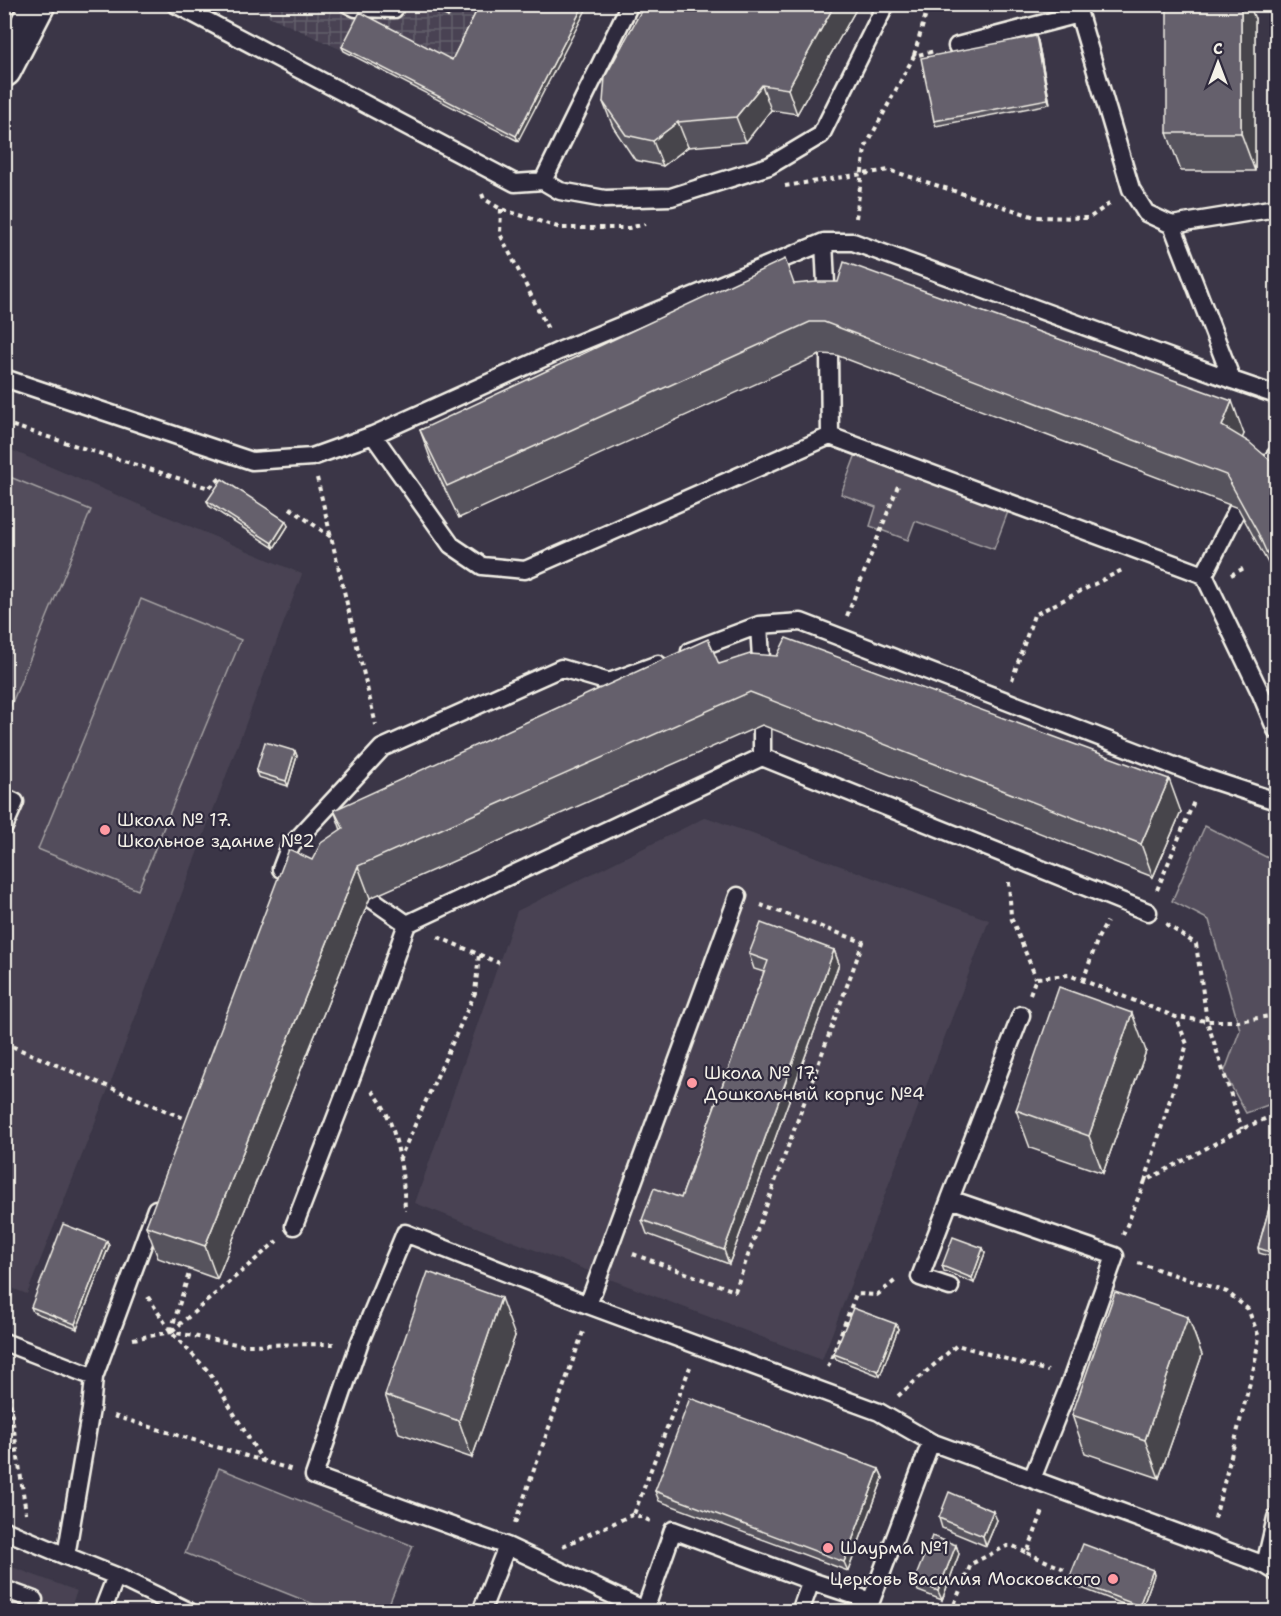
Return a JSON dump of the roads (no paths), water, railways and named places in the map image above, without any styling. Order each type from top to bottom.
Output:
[{"type":"street","points":[[4,70],[39,4]]},
{"type":"lane","points":[[175,4],[515,183],[543,181],[560,191],[605,199],[670,197],[769,166],[821,135],[886,4]]},
{"type":"lane","points":[[348,4],[356,8],[394,9],[396,4]]},
{"type":"lane","points":[[543,181],[630,4]]},
{"type":"lane","points":[[957,46],[1077,9],[1131,189],[1146,213],[1172,225],[1276,208]]},
{"type":"lane","points":[[1172,225],[1232,380]]},
{"type":"lane","points":[[824,242],[828,314]]},
{"type":"lane","points":[[4,378],[252,461],[312,457],[373,435],[559,351],[824,242],[853,242],[1276,395]]},
{"type":"lane","points":[[829,354],[830,436]]},
{"type":"lane","points":[[373,435],[451,545],[482,566],[525,570],[830,436],[1204,575],[1276,730]]},
{"type":"lane","points":[[1261,474],[1276,455]]},
{"type":"lane","points":[[1204,575],[1238,508]]},
{"type":"lane","points":[[277,881],[289,848],[382,748],[561,668],[609,682],[759,625],[801,622],[1203,777],[1276,801]]},
{"type":"lane","points":[[759,625],[762,686]]},
{"type":"lane","points":[[762,725],[762,757]]},
{"type":"lane","points":[[294,1226],[407,924],[762,757],[1148,912]]},
{"type":"lane","points":[[4,797],[15,802],[4,827]]},
{"type":"lane","points":[[289,848],[306,859]]},
{"type":"lane","points":[[590,1305],[738,896]]},
{"type":"lane","points":[[370,898],[407,924]]},
{"type":"lane","points":[[950,1287],[920,1277],[1021,1015]]},
{"type":"lane","points":[[66,1556],[91,1409],[94,1377],[160,1196]]},
{"type":"lane","points":[[950,1199],[1115,1256],[1072,1378],[1032,1479]]},
{"type":"lane","points":[[931,1442],[871,1601],[674,1530],[647,1611],[507,1546],[314,1476],[359,1344],[405,1233],[698,1346],[879,1412],[931,1442],[1271,1569],[1276,1518]]},
{"type":"lane","points":[[4,1342],[94,1377]]},
{"type":"lane","points":[[4,1530],[116,1576],[190,1611]]},
{"type":"lane","points":[[481,1611],[507,1546]]},
{"type":"lane","points":[[102,1611],[116,1576]]},
{"type":"lane","points":[[800,1611],[811,1581]]},
{"type":"lane","points":[[4,1589],[34,1600]]},
{"type":"place","name":"Школа № 17. Школьное здание №2","points":[[105,830]]},
{"type":"place","name":"Школа № 17. Дошкольный корпус №4","points":[[692,1083]]},
{"type":"place","name":"Шаурма №1","points":[[828,1548]]},
{"type":"place","name":"Церковь Василия Московского","points":[[1113,1579]]}]
